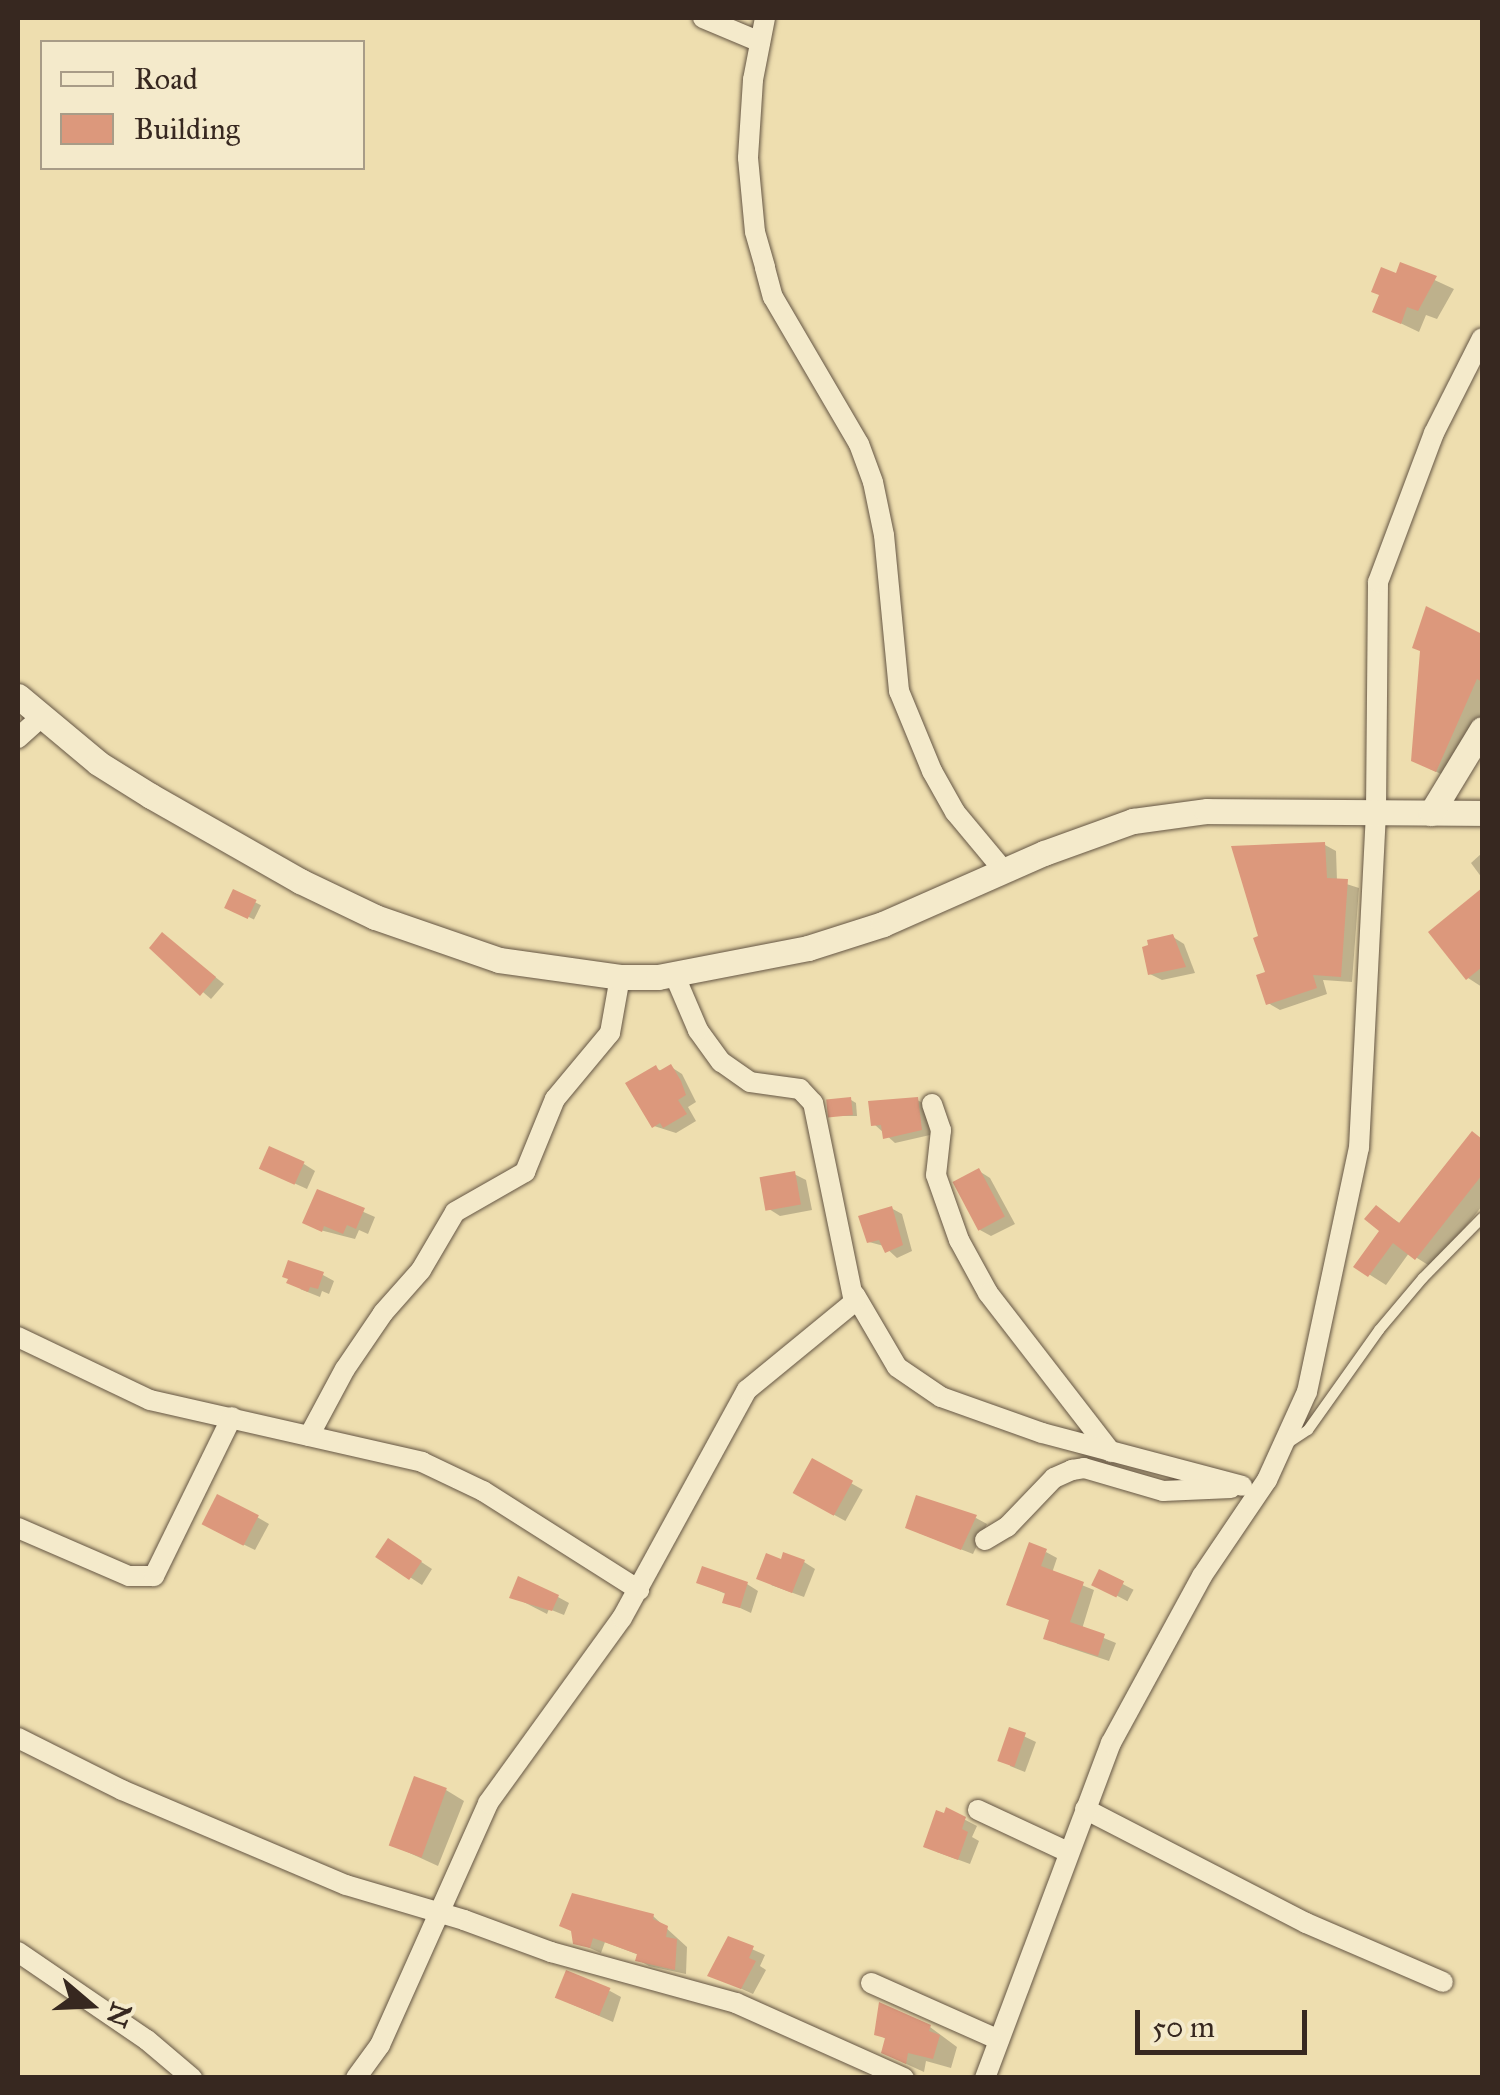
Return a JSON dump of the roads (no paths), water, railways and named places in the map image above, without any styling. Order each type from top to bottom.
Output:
[{"type":"street","points":[[702,18],[760,42]]},
{"type":"street","points":[[764,18],[748,158],[756,232],[773,297],[859,444],[872,482],[884,535],[899,690],[932,771],[955,812],[1005,872]]},
{"type":"street","points":[[985,2078],[1068,1852],[1138,1686],[1202,1576],[1287,1444],[1320,1341],[1359,1148],[1376,811],[1378,582],[1401,509],[1482,338]]},
{"type":"street","points":[[18,696],[98,763],[151,796],[300,881],[375,917],[499,960],[620,977],[674,974],[808,948],[883,924],[1095,832],[1160,816],[1208,811],[1482,813]]},
{"type":"street","points":[[18,738],[41,717]]},
{"type":"street","points":[[1431,813],[1482,729]]},
{"type":"street","points":[[674,974],[698,1030],[721,1062],[750,1082],[800,1088],[812,1103],[855,1295],[880,1342],[915,1382],[974,1411],[1242,1486]]},
{"type":"street","points":[[309,1436],[345,1369],[383,1313],[421,1270],[455,1212],[525,1172],[555,1099],[610,1033],[620,977]]},
{"type":"street","points":[[932,1104],[941,1130],[936,1175],[959,1240],[988,1294],[1111,1452]]},
{"type":"street","points":[[356,2078],[380,2045],[488,1803],[639,1590],[747,1390],[851,1306],[855,1295]]},
{"type":"street","points":[[18,1338],[135,1394],[422,1462],[462,1480],[639,1590]]},
{"type":"street","points":[[18,1528],[129,1576],[154,1576],[232,1417]]},
{"type":"street","points":[[985,1540],[1007,1527],[1054,1478],[1072,1470],[1084,1468],[1174,1492],[1267,1480]]},
{"type":"street","points":[[18,1738],[122,1790],[346,1885],[551,1952],[749,2008],[904,2078]]},
{"type":"street","points":[[978,1810],[1068,1852]]},
{"type":"street","points":[[1085,1810],[1306,1923],[1443,1982]]},
{"type":"street","points":[[18,1952],[147,2040],[192,2078]]},
{"type":"street","points":[[872,1984],[999,2040]]},
{"type":"lane","points":[[1287,1444],[1308,1430],[1390,1317],[1482,1218]]}]
